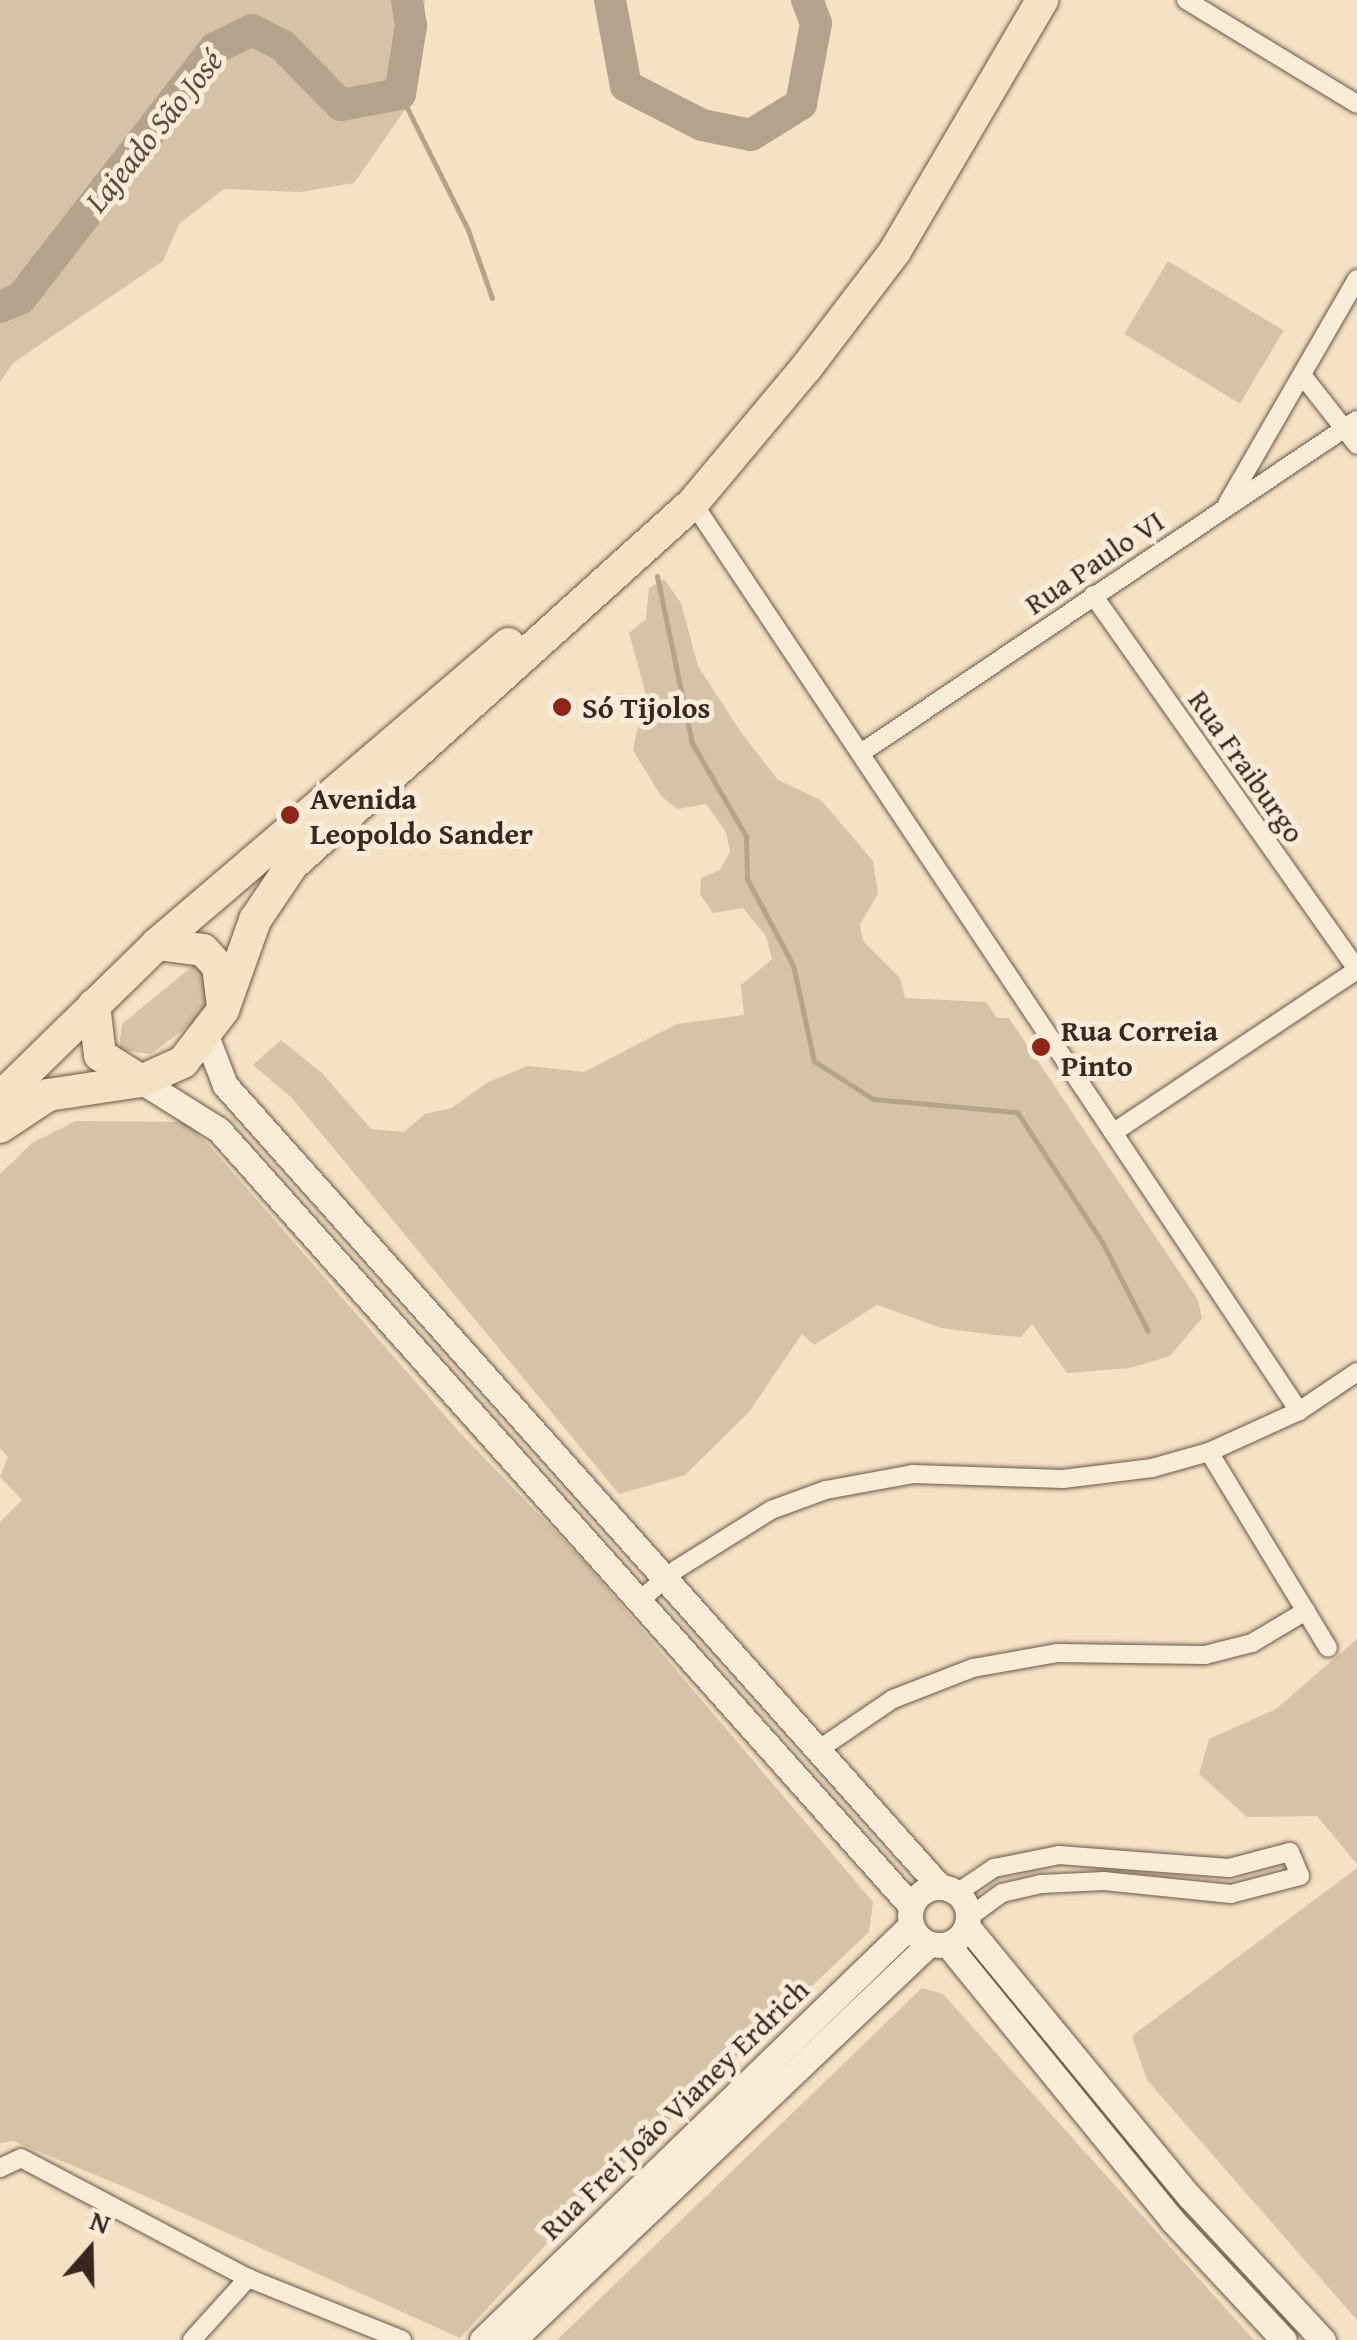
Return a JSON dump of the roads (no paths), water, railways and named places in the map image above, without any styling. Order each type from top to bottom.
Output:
[{"type":"highway","points":[[0,1098],[157,944],[519,635],[684,483],[828,311],[913,186],[1022,0]]},
{"type":"highway","points":[[0,1127],[48,1096],[141,1082],[183,1062],[214,1023],[255,920],[292,865],[693,503],[896,250],[1042,0]]},
{"type":"highway","points":[[157,944],[203,950],[218,966],[214,1023]]},
{"type":"highway","points":[[94,1005],[100,1056],[141,1082]]},
{"type":"street","points":[[1186,0],[1357,104]]},
{"type":"street","points":[[1224,508],[1357,279]]},
{"type":"street","points":[[1302,375],[1351,424],[1357,445]]},
{"type":"street","name":"Rua Paulo VI","points":[[864,751],[1351,424]]},
{"type":"street","points":[[693,503],[864,751],[1299,1411]]},
{"type":"street","name":"Rua Fraiburgo","points":[[1093,595],[1357,969]]},
{"type":"street","points":[[1114,1132],[1357,969]]},
{"type":"street","points":[[214,1023],[225,1085],[815,1752],[949,1890],[968,1922],[1190,2196],[1323,2340]]},
{"type":"street","points":[[141,1082],[219,1130],[640,1600],[1172,2220],[1284,2340]]},
{"type":"street","points":[[640,1600],[663,1580],[771,1510],[854,1482],[942,1472],[1093,1477],[1209,1452],[1299,1411],[1357,1372]]},
{"type":"street","points":[[1209,1452],[1328,1648]]},
{"type":"street","points":[[815,1752],[892,1699],[973,1668],[1057,1653],[1205,1655],[1252,1642],[1306,1611]]},
{"type":"street","points":[[949,1890],[994,1868],[1037,1858],[1106,1855],[1229,1868],[1290,1852],[1300,1876],[1230,1894],[1104,1881],[1041,1884],[1002,1893],[968,1922]]},
{"type":"street","name":"Rua Frei João Vianey Erdrich","points":[[482,2340],[911,1916],[922,1892],[949,1890]]},
{"type":"street","name":"Rua Frei João Vianey Erdrich","points":[[514,2340],[938,1944],[968,1922]]},
{"type":"street","points":[[0,2168],[21,2158],[248,2278],[402,2340]]},
{"type":"street","points":[[192,2340],[248,2278]]},
{"type":"waterway","name":"Lajeado São José","points":[[0,307],[21,298],[215,48],[252,30],[282,45],[341,105],[400,94],[411,26],[407,0]]},
{"type":"waterway","name":"Lajeado São José","points":[[610,0],[626,86],[702,125],[751,135],[801,104],[816,23],[807,0]]},
{"type":"waterway","points":[[400,94],[468,230],[492,298]]},
{"type":"waterway","points":[[657,576],[692,743],[746,836],[747,879],[793,965],[814,1061],[873,1099],[1017,1112],[1102,1242],[1148,1331]]},
{"type":"place","name":"Só Tijolos","points":[[562,707]]},
{"type":"place","name":"Avenida Leopoldo Sander","points":[[290,815]]},
{"type":"place","name":"Rua Correia Pinto","points":[[1041,1047]]}]
